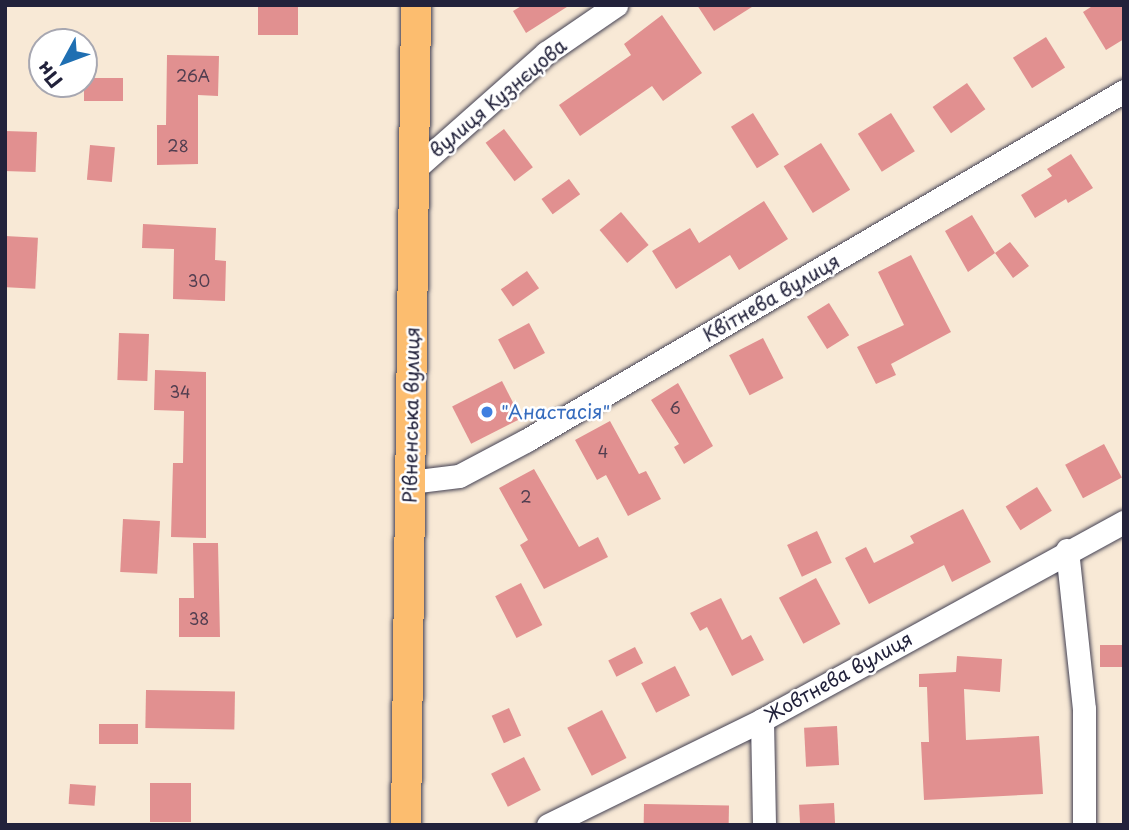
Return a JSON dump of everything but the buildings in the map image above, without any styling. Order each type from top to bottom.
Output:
[{"type":"main road","name":"Рівненська вулиця","points":[[405,825],[416,168],[416,5]]},
{"type":"street","name":"вулиця Кузнєцова","points":[[416,168],[546,53],[616,5]]},
{"type":"street","name":"Квітнева вулиця","points":[[410,482],[459,476],[527,440],[1124,91]]},
{"type":"street","name":"Жовтнева вулиця","points":[[548,825],[762,720],[1067,550],[1124,522]]},
{"type":"street","points":[[1067,550],[1084,709],[1084,825]]},
{"type":"street","points":[[762,720],[764,825]]},
{"type":"place","name":"\"Анастасія\"","points":[[487,412]]}]
